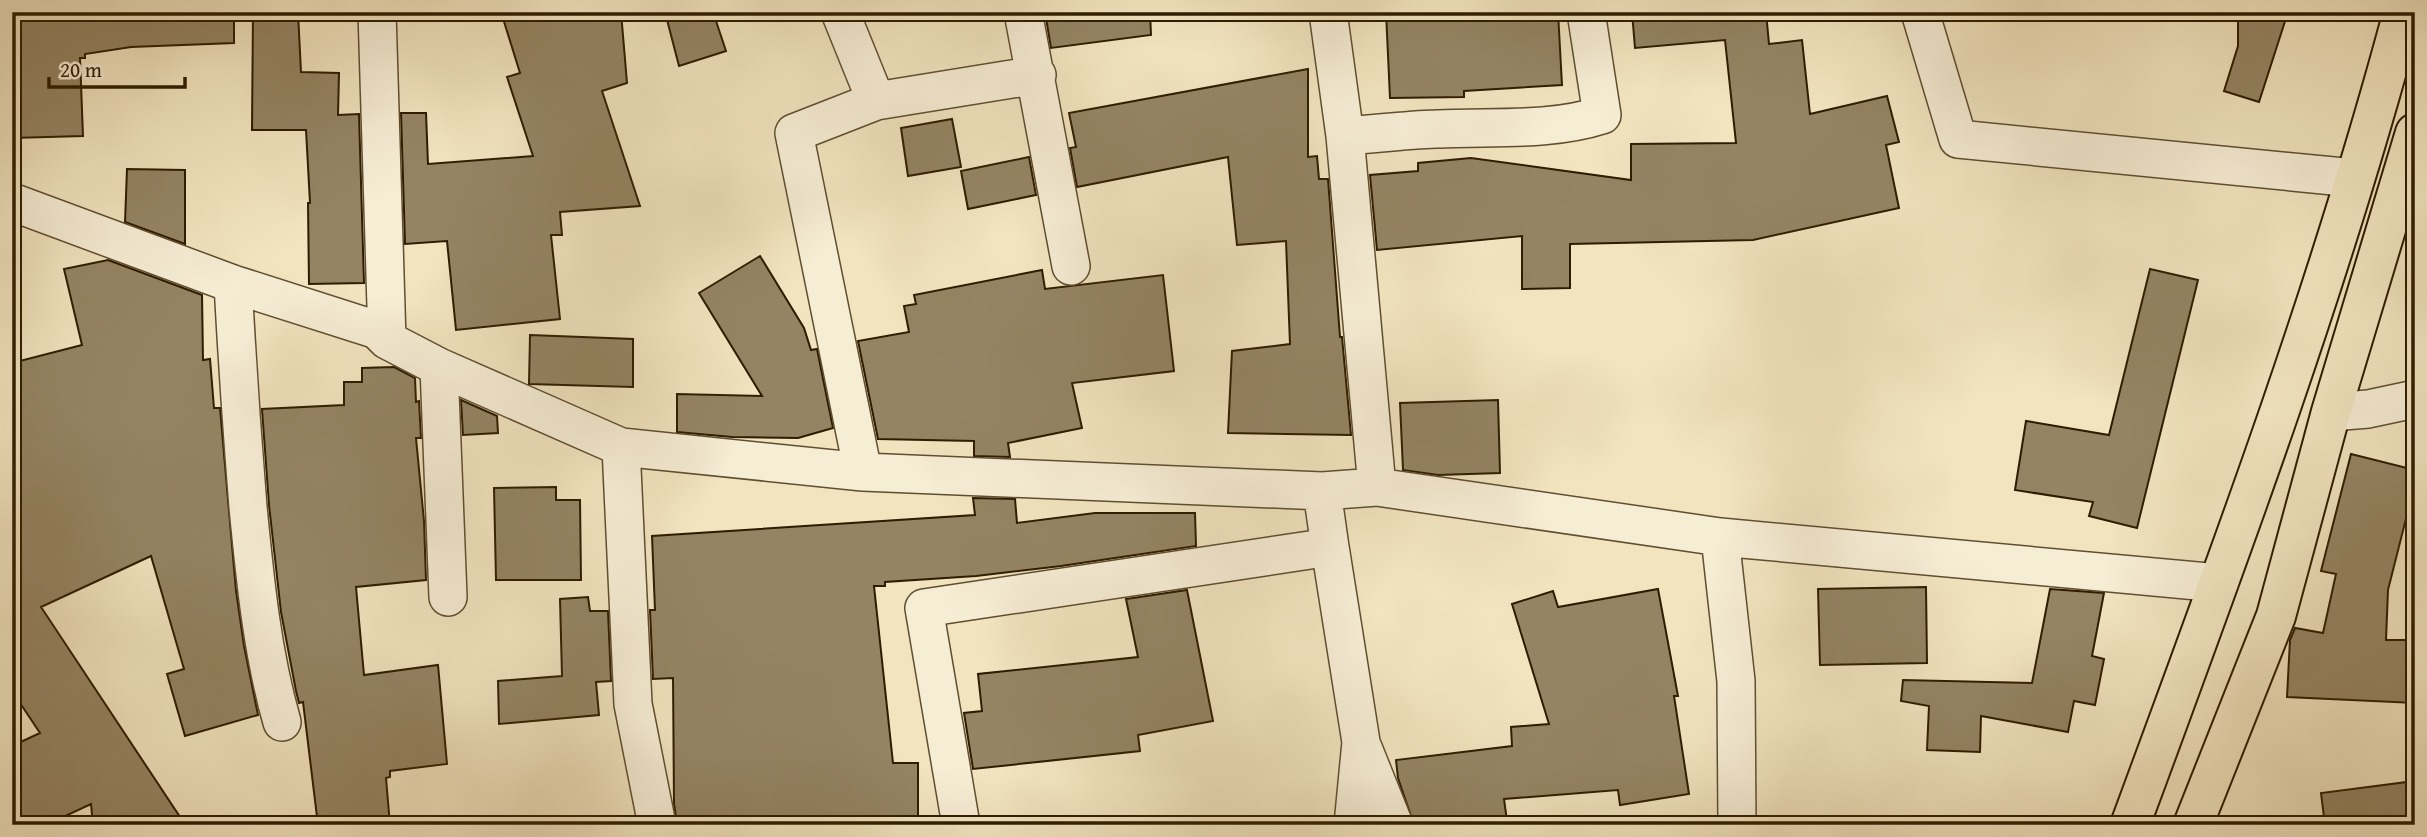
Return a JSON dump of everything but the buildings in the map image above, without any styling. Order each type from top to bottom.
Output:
[{"type":"main road","points":[[2130,825],[2219,583],[2311,320],[2403,12]]},
{"type":"main road","points":[[2193,825],[2276,616],[2331,412],[2415,133]]},
{"type":"street","points":[[377,12],[387,340]]},
{"type":"street","points":[[840,12],[876,101]]},
{"type":"street","points":[[1023,12],[1071,265]]},
{"type":"street","points":[[1328,12],[1345,136],[1377,487]]},
{"type":"street","points":[[1345,136],[1437,128],[1509,128],[1583,121],[1602,115],[1587,12]]},
{"type":"street","points":[[1920,12],[1958,139],[2354,178]]},
{"type":"street","points":[[863,472],[794,133],[876,101],[1037,75]]},
{"type":"street","points":[[12,202],[233,284],[377,330],[387,340],[439,367],[621,447],[863,472],[1322,491],[1377,487],[1720,537],[2219,583]]},
{"type":"street","points":[[233,284],[254,576],[269,678],[282,722]]},
{"type":"street","points":[[439,367],[448,597]]},
{"type":"street","points":[[2331,412],[2368,410],[2415,399]]},
{"type":"street","points":[[621,447],[633,704],[657,825]]},
{"type":"street","points":[[1322,491],[1361,742],[1394,825]]},
{"type":"street","points":[[1720,537],[1736,681],[1737,825]]},
{"type":"street","points":[[961,825],[924,608],[1330,547]]},
{"type":"street","points":[[1353,825],[1361,742]]}]
